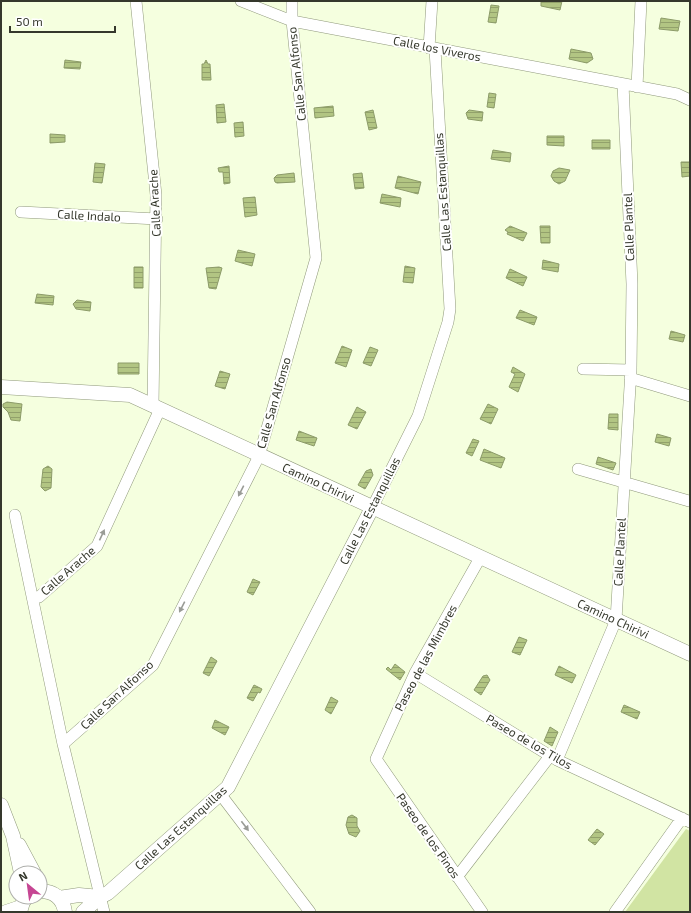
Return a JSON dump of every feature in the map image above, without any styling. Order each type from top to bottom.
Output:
[{"type":"street","name":"Calle Arache","points":[[33,598],[39,597],[97,546],[156,408],[156,195],[136,1]]},
{"type":"street","name":"Calle los Viveros","points":[[241,1],[292,21],[432,49],[677,94],[690,100]]},
{"type":"street","name":"Calle San Alfonso","points":[[63,744],[153,665],[259,456],[316,258],[292,21],[292,1]]},
{"type":"street","name":"Calle Las Estanquillas","points":[[83,912],[100,897],[108,893],[221,795],[232,780],[418,416],[448,322],[450,309],[432,49],[432,1]]},
{"type":"street","points":[[637,87],[641,1]]},
{"type":"street","name":"Calle Plantel","points":[[457,877],[553,758],[616,620],[630,374],[632,284],[623,84]]},
{"type":"street","name":"Calle Indalo","points":[[21,212],[157,219]]},
{"type":"street","points":[[583,369],[630,374],[690,396]]},
{"type":"street","name":"Camino Chirivi","points":[[1,387],[130,395],[259,456],[690,654]]},
{"type":"street","points":[[578,469],[624,484],[689,502]]},
{"type":"street","points":[[15,514],[63,744],[104,912]]},
{"type":"street","name":"Paseo de las Mimbres","points":[[376,759],[415,673],[480,558]]},
{"type":"street","name":"Paseo de los Tilos","points":[[415,673],[553,758],[686,820]]},
{"type":"street","name":"Paseo de los Pinos","points":[[376,759],[482,912]]},
{"type":"street","points":[[221,795],[310,912]]},
{"type":"street","points":[[1,805],[13,836],[29,865]]},
{"type":"street","points":[[615,912],[686,820]]},
{"type":"street","points":[[13,836],[19,865]]},
{"type":"street","points":[[48,891],[79,896],[100,897]]},
{"type":"street","points":[[48,893],[65,912]]},
{"type":"street","points":[[6,912],[19,905]]},
{"type":"shaded area","points":[[541,1],[562,1],[560,10],[541,6]]},
{"type":"shaded area","points":[[491,5],[499,6],[496,23],[488,22]]},
{"type":"shaded area","points":[[661,18],[680,21],[678,31],[659,29]]},
{"type":"shaded area","points":[[571,49],[591,53],[593,59],[587,63],[569,59]]},
{"type":"shaded area","points":[[65,60],[81,62],[80,69],[64,68]]},
{"type":"shaded area","points":[[206,60],[208,64],[210,64],[211,80],[202,80],[202,64],[204,64]]},
{"type":"shaded area","points":[[489,93],[496,94],[494,108],[487,107]]},
{"type":"shaded area","points":[[224,104],[226,122],[217,123],[216,105]]},
{"type":"shaded area","points":[[333,106],[334,116],[315,118],[314,108]]},
{"type":"shaded area","points":[[373,110],[377,128],[369,130],[365,112]]},
{"type":"shaded area","points":[[469,110],[483,112],[482,121],[468,119],[466,113]]},
{"type":"shaded area","points":[[243,122],[244,136],[235,137],[234,123]]},
{"type":"shaded area","points":[[50,134],[65,135],[65,142],[50,143]]},
{"type":"shaded area","points":[[547,136],[564,136],[564,146],[547,145]]},
{"type":"shaded area","points":[[592,140],[610,140],[610,149],[592,149]]},
{"type":"shaded area","points":[[493,150],[511,153],[510,162],[491,159]]},
{"type":"shaded area","points":[[681,162],[690,162],[690,176],[682,177]]},
{"type":"shaded area","points":[[95,163],[105,164],[102,183],[93,182]]},
{"type":"shaded area","points":[[229,166],[230,183],[224,184],[223,172],[219,172],[218,168]]},
{"type":"shaded area","points":[[559,168],[570,170],[565,181],[559,184],[554,181],[551,176],[553,171]]},
{"type":"shaded area","points":[[294,173],[295,182],[275,182],[274,178],[277,175]]},
{"type":"shaded area","points":[[362,173],[364,188],[355,189],[353,174]]},
{"type":"shaded area","points":[[398,176],[421,182],[418,194],[395,188]]},
{"type":"shaded area","points":[[382,194],[401,198],[400,207],[380,203]]},
{"type":"shaded area","points":[[255,197],[257,215],[245,217],[243,198]]},
{"type":"shaded area","points":[[510,226],[527,233],[523,241],[507,234],[508,232],[505,230]]},
{"type":"shaded area","points":[[540,226],[550,226],[550,243],[541,243]]},
{"type":"shaded area","points":[[238,250],[255,254],[252,266],[235,261]]},
{"type":"shaded area","points":[[543,260],[559,264],[558,272],[542,269]]},
{"type":"shaded area","points":[[405,266],[415,268],[413,283],[403,282]]},
{"type":"shaded area","points":[[134,267],[143,267],[143,288],[134,288]]},
{"type":"shaded area","points":[[206,268],[222,268],[216,289],[209,288]]},
{"type":"shaded area","points":[[510,269],[527,277],[523,286],[506,278]]},
{"type":"shaded area","points":[[37,294],[54,296],[53,305],[35,303]]},
{"type":"shaded area","points":[[77,300],[91,302],[90,311],[76,309],[73,304]]},
{"type":"shaded area","points":[[520,310],[537,317],[534,325],[516,318]]},
{"type":"shaded area","points":[[671,331],[685,335],[683,342],[669,339]]},
{"type":"shaded area","points":[[342,346],[352,350],[346,367],[335,363]]},
{"type":"shaded area","points":[[370,347],[378,350],[371,366],[363,363]]},
{"type":"shaded area","points":[[118,363],[139,363],[139,374],[118,374]]},
{"type":"shaded area","points":[[513,367],[525,374],[518,392],[509,387],[515,374],[511,372]]},
{"type":"shaded area","points":[[220,371],[230,374],[225,389],[215,386]]},
{"type":"shaded area","points":[[7,402],[22,404],[20,421],[11,420],[8,412],[3,407],[3,404]]},
{"type":"shaded area","points":[[488,404],[498,409],[491,424],[480,419]]},
{"type":"shaded area","points":[[357,407],[366,412],[357,429],[348,425]]},
{"type":"shaded area","points":[[609,414],[618,414],[618,430],[608,429]]},
{"type":"shaded area","points":[[299,431],[317,438],[314,446],[296,440]]},
{"type":"shaded area","points":[[657,434],[671,438],[669,446],[655,442]]},
{"type":"shaded area","points":[[473,439],[479,441],[472,456],[466,453]]},
{"type":"shaded area","points":[[484,449],[505,458],[501,468],[480,460]]},
{"type":"shaded area","points":[[598,457],[616,463],[613,470],[596,464]]},
{"type":"shaded area","points":[[48,466],[52,469],[51,488],[45,491],[41,487],[43,469]]},
{"type":"shaded area","points":[[371,469],[373,475],[365,489],[358,485],[366,471]]},
{"type":"shaded area","points":[[253,579],[260,582],[253,595],[247,592]]},
{"type":"shaded area","points":[[519,637],[527,640],[520,655],[512,652]]},
{"type":"shaded area","points":[[211,657],[217,661],[209,676],[203,673]]},
{"type":"shaded area","points":[[395,664],[405,672],[400,680],[386,669],[388,667],[391,670]]},
{"type":"shaded area","points":[[559,666],[576,675],[572,683],[555,675]]},
{"type":"shaded area","points":[[487,675],[490,680],[481,695],[474,690],[483,676]]},
{"type":"shaded area","points":[[254,685],[262,689],[260,693],[258,692],[253,701],[247,698]]},
{"type":"shaded area","points":[[331,697],[338,701],[331,714],[325,710]]},
{"type":"shaded area","points":[[624,705],[640,712],[637,719],[621,712]]},
{"type":"shaded area","points":[[215,720],[229,727],[225,735],[212,728]]},
{"type":"shaded area","points":[[550,727],[558,732],[552,746],[544,741]]},
{"type":"shaded area","points":[[352,815],[357,818],[357,826],[360,831],[356,837],[349,834],[346,825],[348,817]]},
{"type":"shaded area","points":[[597,829],[604,834],[595,845],[588,840]]},
{"type":"shaded area","points":[[686,829],[690,831],[690,912],[625,912]]}]
